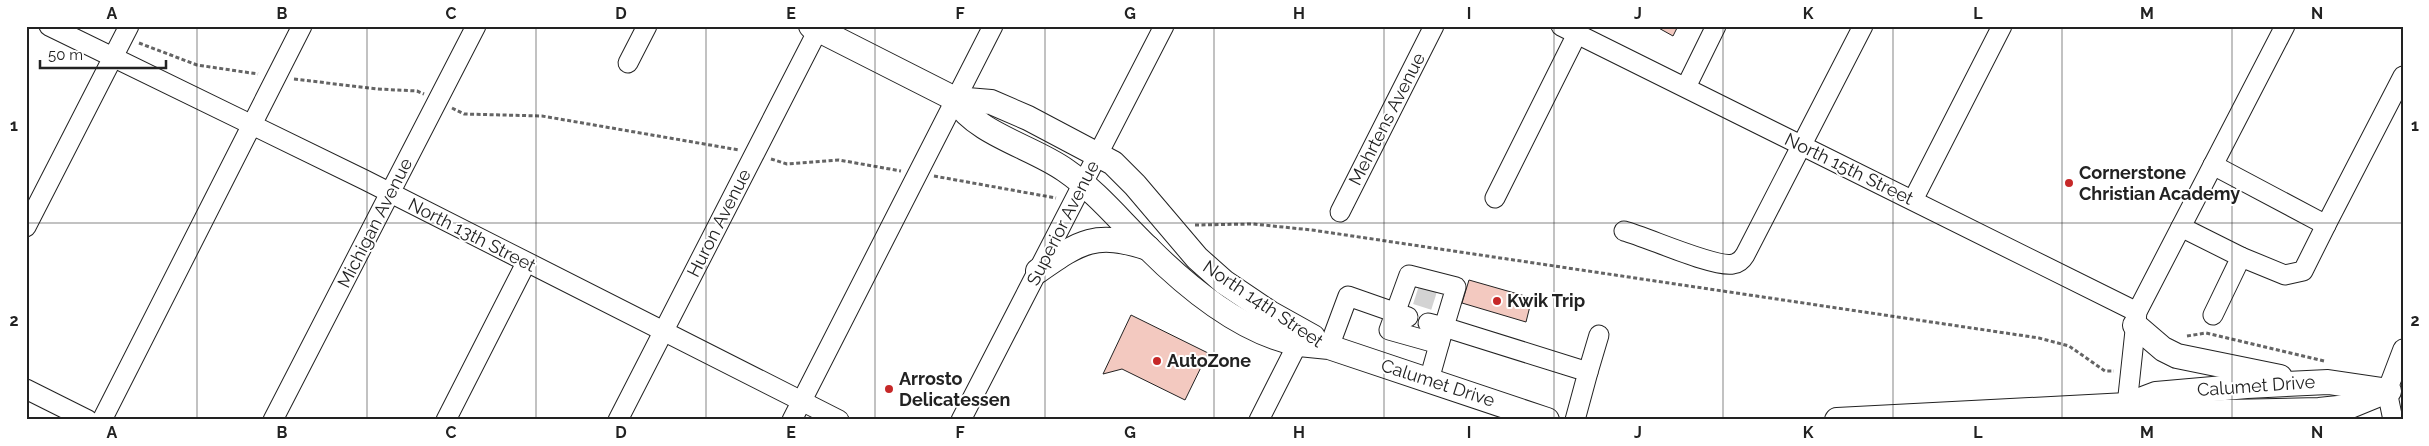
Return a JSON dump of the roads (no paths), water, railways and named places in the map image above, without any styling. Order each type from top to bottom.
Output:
[{"type":"main road","name":"North 14th Street","points":[[817,28],[955,99],[991,102],[1113,163],[1135,185],[1197,258],[1224,282],[1329,347]]},
{"type":"main road","name":"North 14th Street","points":[[955,99],[960,107],[990,130],[1046,158],[1084,183],[1148,248],[1212,302],[1236,319],[1298,343],[1329,347]]},
{"type":"main road","points":[[1038,271],[1087,241],[1115,240],[1148,248]]},
{"type":"main road","points":[[2136,319],[2163,349],[2177,356],[2254,370],[2303,383]]},
{"type":"main road","name":"Calumet Drive","points":[[1329,347],[1547,420]]},
{"type":"main road","name":"Calumet Drive","points":[[2123,412],[2160,393],[2247,386],[2328,382],[2395,391]]},
{"type":"main road","name":"Calumet Drive","points":[[1837,420],[2123,412],[2246,416],[2326,415],[2395,391]]},
{"type":"street","name":"North 13th Street","points":[[49,26],[390,192],[526,263],[664,330],[839,420]]},
{"type":"street","points":[[26,227],[128,26]]},
{"type":"street","points":[[102,420],[302,26]]},
{"type":"street","name":"Michigan Avenue","points":[[273,420],[476,26]]},
{"type":"street","points":[[628,63],[647,26]]},
{"type":"street","points":[[792,420],[993,26]]},
{"type":"street","name":"Superior Avenue","points":[[961,420],[1164,26]]},
{"type":"street","name":"Mehrtens Avenue","points":[[1340,212],[1434,26]]},
{"type":"street","points":[[1686,87],[1716,26]]},
{"type":"street","points":[[1624,231],[1709,260],[1730,265],[1739,262],[1746,255],[1862,26]]},
{"type":"street","points":[[1913,200],[2002,26]]},
{"type":"street","points":[[2123,412],[2136,319],[2181,227],[2285,26]]},
{"type":"street","name":"Huron Avenue","points":[[618,420],[817,28]]},
{"type":"street","points":[[1495,198],[1569,30]]},
{"type":"street","name":"North 15th Street","points":[[1569,30],[1913,200],[2136,319]]},
{"type":"street","points":[[2181,227],[2241,257],[2285,275],[2303,271],[2403,76]]},
{"type":"street","points":[[2213,165],[2326,225]]},
{"type":"street","points":[[2213,314],[2241,257]]},
{"type":"street","points":[[446,420],[526,263]]},
{"type":"street","points":[[1429,380],[1437,332],[1443,303],[1456,287],[1408,275],[1409,293],[1402,315],[1389,330],[1437,332],[1588,372]]},
{"type":"street","points":[[1329,347],[1348,296],[1402,315]]},
{"type":"street","points":[[1575,420],[1599,335]]},
{"type":"street","points":[[1259,420],[1298,343]]},
{"type":"street","points":[[2393,420],[2395,391],[2403,349]]},
{"type":"street","points":[[2246,416],[2247,386]]},
{"type":"street","points":[[26,389],[88,420]]},
{"type":"tunnel","points":[[1416,295],[1435,301]]},
{"type":"place","name":"Cornerstone Christian Academy","points":[[2069,183]]},
{"type":"place","name":"Kwik Trip","points":[[1497,301]]},
{"type":"place","name":"AutoZone","points":[[1157,361]]},
{"type":"place","name":"Arrosto Delicatessen","points":[[889,389]]}]
